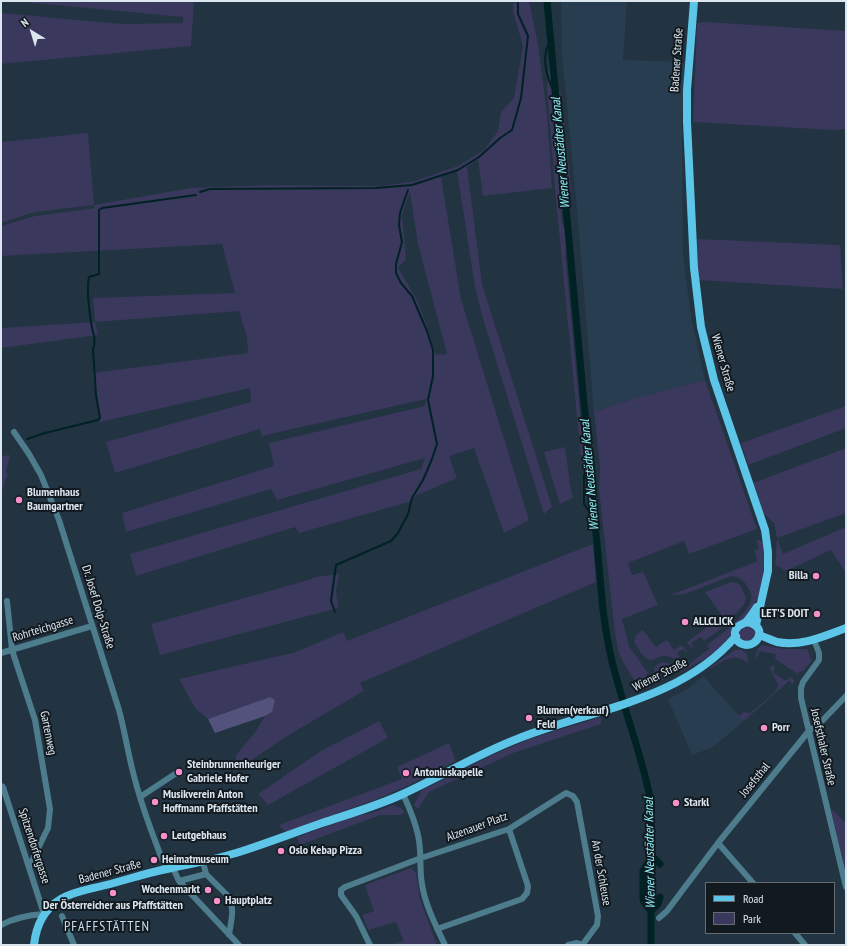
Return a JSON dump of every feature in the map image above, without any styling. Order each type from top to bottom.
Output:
[{"type":"main road","name":"Badener Straße","points":[[687,122],[687,90],[694,1]]},
{"type":"main road","name":"Wiener Straße","points":[[403,794],[489,750],[545,728],[617,707],[659,691],[679,681],[719,653],[740,643],[749,645],[754,644],[757,640],[759,632],[756,625],[768,571],[768,552],[765,530],[714,380],[701,327],[694,268],[687,122]]},
{"type":"main road","name":"Wiener Straße","points":[[719,653],[736,636],[739,625],[746,622],[760,604]]},
{"type":"main road","points":[[746,622],[751,622],[756,625]]},
{"type":"main road","points":[[759,635],[777,642],[794,643],[814,640],[846,628]]},
{"type":"main road","points":[[736,636],[740,643]]},
{"type":"main road","name":"Badener Straße","points":[[34,945],[37,928],[44,914],[52,905],[68,895],[170,868],[202,862],[236,853],[375,806],[403,794]]},
{"type":"street","name":"Dr. Josef Dolp-Straße","points":[[14,432],[41,475],[59,520],[121,716],[133,775],[140,797],[170,868]]},
{"type":"street","name":"Gartenweg","points":[[7,601],[12,650],[36,720],[50,809],[48,828],[29,867]]},
{"type":"street","name":"Rohrteichgasse","points":[[1,653],[92,626]]},
{"type":"street","name":"Josefsthaler Straße","points":[[814,640],[819,653],[819,660],[803,682],[801,688],[801,698],[846,887]]},
{"type":"street","name":"Josefsthal","points":[[659,918],[667,911],[718,843],[808,732],[822,721],[846,696]]},
{"type":"street","points":[[140,797],[178,772]]},
{"type":"street","name":"Spitzendorfergasse","points":[[1,786],[3,787],[44,914]]},
{"type":"street","name":"Alzenauer Platz","points":[[370,945],[356,916],[341,895],[341,890],[345,887],[421,858],[509,829],[566,793],[573,796],[577,802]]},
{"type":"street","points":[[403,794],[418,835],[424,894],[437,929],[445,945]]},
{"type":"street","name":"An der Schleuse","points":[[577,802],[598,916],[597,925],[583,945]]},
{"type":"street","points":[[437,929],[522,899],[528,886],[509,829]]},
{"type":"street","points":[[718,843],[751,882]]},
{"type":"street","points":[[25,853],[36,851]]},
{"type":"street","points":[[202,862],[206,874],[229,897],[231,901],[233,912],[229,935]]},
{"type":"street","points":[[170,868],[179,881],[239,945]]},
{"type":"street","points":[[179,881],[206,874]]},
{"type":"street","points":[[1,924],[34,914],[44,914]]},
{"type":"street","points":[[62,916],[74,945]]},
{"type":"street","points":[[796,934],[805,945]]},
{"type":"street","points":[[568,945],[577,942],[583,945]]},
{"type":"shaded area","points":[[561,1],[627,1],[623,60],[685,62],[682,128],[683,255],[691,317],[705,380],[633,399],[594,412],[562,55]]},
{"type":"shaded area","points":[[703,676],[744,721],[713,747],[692,755],[668,699],[686,690]]},
{"type":"shaded area","points":[[270,697],[275,700],[272,712],[265,716],[215,733],[208,719]]},
{"type":"green space","points":[[13,1],[194,1],[191,46],[1,64],[1,13],[122,24],[183,23],[183,17]]},
{"type":"green space","points":[[529,1],[538,44],[547,114],[552,188],[483,196],[478,159],[467,167],[482,284],[552,507],[544,514],[484,322],[475,287],[457,171],[441,177],[461,299],[529,520],[504,533],[474,448],[449,456],[457,478],[415,496],[412,501],[299,533],[295,527],[136,576],[130,554],[421,469],[425,458],[277,500],[271,489],[126,532],[122,513],[274,466],[269,443],[425,406],[426,399],[261,436],[260,429],[115,473],[106,442],[251,402],[250,388],[100,422],[93,373],[248,353],[247,337],[239,311],[95,322],[93,298],[235,293],[222,244],[1,256],[1,226],[35,216],[95,208],[93,205],[35,212],[1,223],[1,142],[88,133],[94,205],[191,188],[270,185],[382,186],[415,181],[458,166],[484,150],[498,131],[501,112],[514,98],[523,46],[513,11],[513,3]],"holes":[[[410,192],[418,244],[447,354],[436,355],[416,298],[398,268],[406,259],[402,214]]]},
{"type":"green space","points":[[706,22],[846,31],[846,129],[833,130],[693,122],[697,23]]},
{"type":"green space","points":[[550,53],[553,84],[551,92],[552,111],[555,116],[553,121],[562,223],[566,230],[567,237],[565,253],[585,467],[582,468],[555,189],[547,88]]},
{"type":"green space","points":[[559,91],[561,93],[571,188],[569,204]]},
{"type":"green space","points":[[697,239],[840,245],[843,289],[698,280]]},
{"type":"green space","points":[[95,322],[98,335],[1,348],[1,328]]},
{"type":"green space","points":[[705,380],[757,529],[689,554],[684,541],[628,563],[632,575],[643,572],[658,605],[622,619],[629,646],[648,673],[646,676],[651,686],[639,692],[618,650],[599,489],[600,468],[594,412],[633,399]]},
{"type":"green space","points":[[846,406],[846,428],[748,465],[741,443]]},
{"type":"green space","points":[[565,447],[573,498],[560,504],[544,452]]},
{"type":"green space","points":[[846,448],[846,513],[777,538],[774,523],[764,514],[753,483]]},
{"type":"green space","points":[[10,455],[6,472],[8,474],[1,493],[1,456]]},
{"type":"green space","points":[[846,527],[846,573],[831,550],[786,571],[775,565],[777,538],[783,554]]},
{"type":"green space","points":[[760,540],[765,551],[763,577],[757,599],[750,612],[735,625],[728,639],[718,650],[699,662],[680,672],[679,670],[661,681],[655,672],[654,668],[656,665],[663,663],[676,664],[683,662],[686,666],[709,649],[707,645],[725,631],[746,611],[750,604],[751,598],[751,595],[743,581],[737,577],[731,576],[685,594],[671,595],[758,561],[754,551],[759,548],[756,541]]},
{"type":"green space","points":[[593,544],[596,582],[360,683],[364,691],[292,733],[235,771],[236,755],[256,731],[265,716],[272,712],[270,697],[208,719],[195,708],[179,679],[296,652],[343,632],[347,641]]},
{"type":"green space","points":[[339,574],[336,590],[338,608],[160,655],[151,624],[309,580],[315,577]]},
{"type":"green space","points":[[732,582],[740,585],[746,597],[743,606],[722,628],[704,641],[701,637],[691,643],[693,647],[692,649],[687,642],[722,616],[705,592]]},
{"type":"green space","points":[[747,626],[754,631],[755,634],[750,641],[747,642],[740,637],[739,634],[744,627]]},
{"type":"green space","points":[[643,630],[656,647],[667,640],[674,650],[682,645],[687,652],[686,653],[683,649],[677,653],[680,657],[678,658],[661,656],[649,660],[642,654],[634,642],[636,635]]},
{"type":"green space","points":[[762,645],[784,649],[807,649],[812,661],[803,671],[799,672],[798,674],[775,659],[776,654],[759,651],[757,660],[756,651]]},
{"type":"green space","points":[[735,650],[742,650],[747,654],[747,663],[738,658],[734,658],[723,661],[710,669],[709,668]]},
{"type":"green space","points":[[772,665],[775,668],[773,672],[786,681],[790,677],[795,681],[792,685],[790,680],[744,721],[739,716],[744,712],[750,713],[776,691],[778,685],[770,668]]},
{"type":"green space","points":[[601,717],[601,724],[513,753],[429,792],[418,809],[414,805],[422,790],[492,755],[529,739]]},
{"type":"green space","points":[[379,721],[388,738],[268,805],[258,794],[321,751]]},
{"type":"green space","points":[[449,743],[456,761],[409,785],[377,799],[286,832],[279,825],[402,779],[397,767]]},
{"type":"green space","points":[[393,805],[401,808],[405,813],[400,815],[380,815],[300,845],[297,837],[352,817],[374,812]]},
{"type":"green space","points":[[831,809],[846,823],[846,873],[844,866]]},
{"type":"green space","points":[[411,868],[416,873],[420,899],[437,945],[390,945],[404,941],[396,922],[368,930],[362,915],[374,911],[365,885]]},
{"type":"waterway","name":"Wiener Neustädter Kanal","points":[[547,1],[603,610],[612,663],[640,756],[651,802],[651,945]]},
{"type":"waterway","points":[[200,192],[210,189],[376,188],[412,185],[458,170],[479,157],[500,138],[512,130],[521,98],[528,36],[518,14],[518,3]]},
{"type":"waterway","points":[[551,40],[546,49],[545,63],[549,80],[556,95]]},
{"type":"waterway","points":[[335,612],[331,601],[336,565],[391,541],[398,533],[408,514],[412,498],[423,480],[437,444],[428,400],[433,376],[433,350],[427,331],[412,296],[401,283],[396,273],[396,264],[402,242],[399,225],[400,213],[408,190]]},
{"type":"waterway","points":[[27,439],[98,420],[100,418],[96,395],[93,349],[94,339],[88,293],[89,277],[99,274],[99,210],[102,208],[196,195]]},
{"type":"waterway","points":[[589,465],[584,475],[584,504],[594,517]]},
{"type":"waterway","points":[[660,864],[652,856],[643,871],[643,898],[644,902],[651,911],[658,904],[660,897]]},
{"type":"place","name":"Blumenhaus Baumgartner","points":[[19,500]]},
{"type":"place","name":"Billa","points":[[816,576]]},
{"type":"place","name":"LET'S DOIT","points":[[817,614]]},
{"type":"place","name":"ALLCLICK","points":[[685,622]]},
{"type":"place","name":"Blumen(verkauf) Feld","points":[[529,718]]},
{"type":"place","name":"Porr","points":[[764,728]]},
{"type":"place","name":"Steinbrunnenheuriger Gabriele Hofer","points":[[179,772]]},
{"type":"place","name":"Antoniuskapelle","points":[[406,773]]},
{"type":"place","name":"Musikverein Anton Hoffmann Pfaffstätten","points":[[155,802]]},
{"type":"place","name":"Starkl","points":[[676,803]]},
{"type":"place","name":"Leutgebhaus","points":[[164,836]]},
{"type":"place","name":"Oslo Kebap Pizza","points":[[281,851]]},
{"type":"place","name":"Heimatmuseum","points":[[154,860]]},
{"type":"place","name":"Wochenmarkt","points":[[208,890]]},
{"type":"place","name":"Der Österreicher aus Pfaffstätten","points":[[113,893]]},
{"type":"place","name":"Hauptplatz","points":[[217,901]]},
{"type":"district","name":"PFAFFSTÄTTEN","points":[[107,927]]}]
